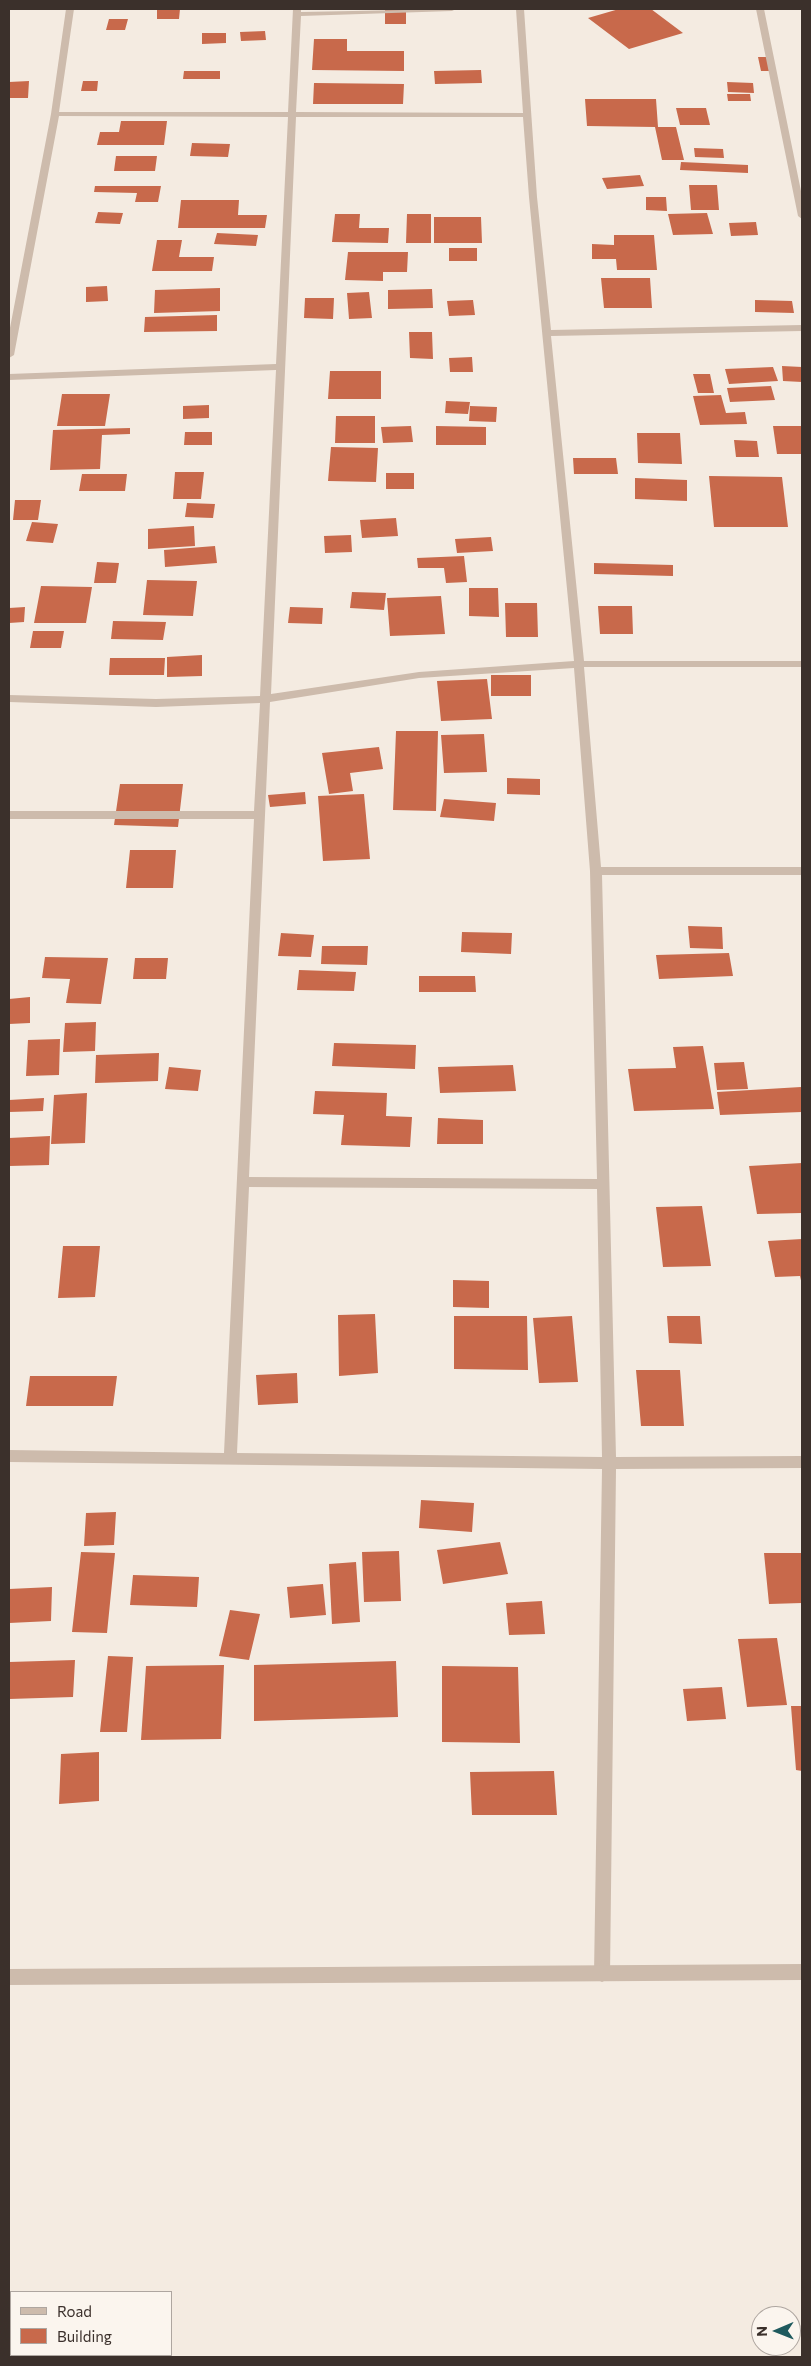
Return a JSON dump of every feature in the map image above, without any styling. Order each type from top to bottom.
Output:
[{"type":"street","points":[[9,355],[10,340],[55,114],[70,9]]},
{"type":"street","points":[[230,1460],[296,11],[452,9]]},
{"type":"street","points":[[520,9],[527,115],[579,664],[596,871],[608,1463],[602,1974]]},
{"type":"street","points":[[760,9],[802,216]]},
{"type":"street","points":[[55,114],[527,115]]},
{"type":"street","points":[[547,333],[802,328]]},
{"type":"street","points":[[9,377],[280,367]]},
{"type":"street","points":[[9,698],[156,703],[264,699],[419,675],[579,664],[802,664]]},
{"type":"street","points":[[9,816],[260,815]]},
{"type":"street","points":[[596,871],[802,871]]},
{"type":"street","points":[[244,1182],[603,1184]]},
{"type":"street","points":[[9,1456],[608,1463],[802,1462]]},
{"type":"street","points":[[9,1977],[802,1972]]},
{"type":"building","points":[[157,9],[180,9],[179,19],[157,19]]},
{"type":"building","points":[[385,9],[406,9],[406,24],[385,24]]},
{"type":"building","points":[[619,9],[651,9],[683,33],[629,49],[588,18]]},
{"type":"building","points":[[109,19],[128,19],[125,30],[106,30]]},
{"type":"building","points":[[265,31],[266,40],[241,41],[240,32]]},
{"type":"building","points":[[202,33],[226,33],[226,43],[202,44]]},
{"type":"building","points":[[314,39],[347,39],[347,51],[404,51],[404,71],[312,70]]},
{"type":"building","points":[[758,57],[769,57],[773,71],[761,71]]},
{"type":"building","points":[[481,70],[482,83],[435,84],[434,71]]},
{"type":"building","points":[[184,71],[220,71],[220,79],[183,79]]},
{"type":"building","points":[[29,81],[28,98],[9,98],[9,82]]},
{"type":"building","points":[[83,81],[98,81],[97,91],[81,91]]},
{"type":"building","points":[[727,82],[753,83],[754,93],[728,92]]},
{"type":"building","points":[[314,83],[404,84],[403,104],[313,104]]},
{"type":"building","points":[[727,94],[750,94],[751,101],[728,101]]},
{"type":"building","points":[[585,99],[656,99],[658,127],[676,127],[684,160],[662,160],[655,127],[587,126]]},
{"type":"building","points":[[676,108],[706,108],[710,125],[680,125]]},
{"type":"building","points":[[121,121],[167,121],[164,145],[97,145],[100,132],[119,132]]},
{"type":"building","points":[[192,143],[230,144],[228,157],[190,156]]},
{"type":"building","points":[[694,148],[723,149],[724,158],[695,157]]},
{"type":"building","points":[[116,156],[157,156],[155,171],[114,171]]},
{"type":"building","points":[[681,162],[748,165],[748,173],[680,170]]},
{"type":"building","points":[[640,175],[644,186],[607,189],[602,178]]},
{"type":"building","points":[[689,185],[717,185],[719,210],[691,210]]},
{"type":"building","points":[[95,186],[161,186],[158,202],[135,202],[137,193],[94,192]]},
{"type":"building","points":[[646,197],[666,197],[667,211],[646,210]]},
{"type":"building","points":[[181,200],[239,200],[238,215],[267,215],[265,228],[178,228]]},
{"type":"building","points":[[98,212],[123,213],[120,224],[95,223]]},
{"type":"building","points":[[707,213],[713,234],[673,235],[668,214]]},
{"type":"building","points":[[335,214],[360,214],[359,228],[389,228],[388,243],[332,242]]},
{"type":"building","points":[[407,214],[431,214],[431,243],[406,243]]},
{"type":"building","points":[[434,217],[481,217],[482,243],[434,243]]},
{"type":"building","points":[[756,222],[758,235],[731,236],[729,223]]},
{"type":"building","points":[[217,233],[258,235],[256,246],[214,244]]},
{"type":"building","points":[[614,235],[654,235],[657,270],[617,270],[616,259],[592,259],[592,244],[614,245]]},
{"type":"building","points":[[157,240],[182,240],[179,257],[214,257],[212,271],[152,271]]},
{"type":"building","points":[[449,248],[477,248],[477,261],[449,261]]},
{"type":"building","points":[[348,252],[408,252],[407,272],[383,272],[383,281],[345,280]]},
{"type":"building","points":[[601,278],[650,278],[652,308],[604,308]]},
{"type":"building","points":[[107,286],[108,301],[86,302],[86,287]]},
{"type":"building","points":[[220,288],[220,311],[154,313],[155,290]]},
{"type":"building","points":[[432,289],[433,308],[388,309],[388,290]]},
{"type":"building","points":[[369,292],[372,318],[349,319],[347,293]]},
{"type":"building","points":[[305,298],[334,298],[333,319],[304,318]]},
{"type":"building","points":[[473,300],[475,315],[449,316],[447,301]]},
{"type":"building","points":[[755,300],[792,301],[794,313],[755,312]]},
{"type":"building","points":[[217,315],[217,331],[144,332],[145,317]]},
{"type":"building","points":[[409,332],[432,332],[433,359],[410,358]]},
{"type":"building","points":[[472,357],[473,372],[450,372],[449,358]]},
{"type":"building","points":[[782,366],[802,367],[802,382],[783,381]]},
{"type":"building","points":[[773,367],[778,381],[729,384],[725,369]]},
{"type":"building","points":[[330,371],[381,371],[381,399],[328,399]]},
{"type":"building","points":[[693,374],[710,374],[714,393],[698,393]]},
{"type":"building","points":[[771,386],[775,400],[730,402],[727,388]]},
{"type":"building","points":[[62,394],[110,394],[105,426],[57,426]]},
{"type":"building","points":[[721,395],[726,413],[745,412],[747,424],[700,425],[693,396]]},
{"type":"building","points":[[446,401],[470,402],[468,414],[445,413]]},
{"type":"building","points":[[209,405],[209,418],[183,419],[183,406]]},
{"type":"building","points":[[470,406],[497,407],[496,422],[469,421]]},
{"type":"building","points":[[336,416],[375,416],[375,443],[335,443]]},
{"type":"building","points":[[411,426],[413,442],[383,443],[381,427]]},
{"type":"building","points":[[436,426],[486,427],[486,445],[436,445]]},
{"type":"building","points":[[773,426],[802,426],[802,454],[777,454]]},
{"type":"building","points":[[130,428],[130,434],[102,435],[100,469],[50,470],[53,430]]},
{"type":"building","points":[[185,432],[212,432],[212,445],[184,445]]},
{"type":"building","points":[[637,433],[680,433],[682,464],[638,463]]},
{"type":"building","points":[[734,440],[757,441],[759,457],[736,457]]},
{"type":"building","points":[[331,447],[378,448],[376,482],[328,481]]},
{"type":"building","points":[[573,458],[616,458],[618,474],[574,474]]},
{"type":"building","points":[[175,472],[204,472],[201,499],[173,499]]},
{"type":"building","points":[[386,473],[414,473],[414,489],[386,489]]},
{"type":"building","points":[[82,474],[127,474],[125,491],[79,491]]},
{"type":"building","points":[[709,476],[782,477],[788,527],[714,527]]},
{"type":"building","points":[[635,478],[687,480],[687,501],[635,499]]},
{"type":"building","points":[[15,500],[41,500],[38,520],[13,520]]},
{"type":"building","points":[[187,503],[215,504],[213,518],[185,517]]},
{"type":"building","points":[[396,518],[398,536],[362,538],[360,520]]},
{"type":"building","points":[[32,522],[58,524],[53,543],[26,541]]},
{"type":"building","points":[[194,526],[195,546],[148,549],[148,529]]},
{"type":"building","points":[[351,535],[352,552],[325,553],[324,536]]},
{"type":"building","points":[[491,537],[493,551],[457,553],[455,539]]},
{"type":"building","points":[[215,546],[217,563],[165,567],[164,550]]},
{"type":"building","points":[[464,556],[467,582],[446,583],[444,568],[418,568],[417,558]]},
{"type":"building","points":[[97,562],[119,563],[116,583],[94,583]]},
{"type":"building","points":[[594,563],[673,565],[673,576],[594,574]]},
{"type":"building","points":[[147,580],[197,581],[193,616],[143,615]]},
{"type":"building","points":[[41,586],[92,587],[86,623],[34,623]]},
{"type":"building","points":[[469,588],[498,588],[499,617],[469,616]]},
{"type":"building","points":[[352,592],[386,593],[384,610],[350,608]]},
{"type":"building","points":[[441,596],[445,634],[390,636],[387,598]]},
{"type":"building","points":[[505,603],[537,603],[538,637],[506,637]]},
{"type":"building","points":[[598,606],[632,606],[633,634],[600,634]]},
{"type":"building","points":[[25,607],[24,622],[9,623],[9,608]]},
{"type":"building","points":[[290,607],[323,608],[322,624],[288,623]]},
{"type":"building","points":[[113,621],[166,622],[163,640],[111,639]]},
{"type":"building","points":[[33,631],[64,631],[61,648],[30,648]]},
{"type":"building","points":[[202,655],[202,676],[167,677],[167,657]]},
{"type":"building","points":[[110,658],[165,658],[164,675],[109,675]]},
{"type":"building","points":[[491,675],[531,675],[531,696],[491,696]]},
{"type":"building","points":[[487,679],[492,719],[441,721],[437,681]]},
{"type":"building","points":[[396,731],[438,731],[436,811],[393,810]]},
{"type":"building","points":[[484,734],[487,772],[444,773],[441,735]]},
{"type":"building","points":[[379,747],[383,769],[350,773],[353,791],[329,794],[322,753]]},
{"type":"building","points":[[507,778],[540,779],[540,795],[507,794]]},
{"type":"building","points":[[120,784],[183,784],[178,827],[114,825]]},
{"type":"building","points":[[305,792],[306,804],[270,807],[268,795]]},
{"type":"building","points":[[364,794],[370,859],[323,861],[318,796]]},
{"type":"building","points":[[444,799],[496,803],[494,821],[440,817]]},
{"type":"building","points":[[130,850],[176,850],[173,888],[126,888]]},
{"type":"building","points":[[688,926],[722,927],[723,949],[690,948]]},
{"type":"building","points":[[462,932],[512,933],[511,954],[461,952]]},
{"type":"building","points":[[281,933],[314,935],[311,957],[278,956]]},
{"type":"building","points":[[322,946],[368,946],[367,965],[321,964]]},
{"type":"building","points":[[729,953],[733,976],[659,979],[656,955]]},
{"type":"building","points":[[45,957],[108,958],[101,1004],[66,1003],[70,979],[42,978]]},
{"type":"building","points":[[135,958],[168,958],[166,979],[133,979]]},
{"type":"building","points":[[299,970],[356,972],[354,991],[297,990]]},
{"type":"building","points":[[419,976],[475,976],[476,992],[419,992]]},
{"type":"building","points":[[30,997],[30,1023],[9,1024],[9,999]]},
{"type":"building","points":[[96,1022],[95,1051],[63,1052],[65,1023]]},
{"type":"building","points":[[60,1039],[59,1075],[26,1076],[28,1040]]},
{"type":"building","points":[[334,1043],[416,1045],[415,1069],[332,1066]]},
{"type":"building","points":[[703,1046],[714,1109],[634,1111],[628,1069],[676,1068],[673,1047]]},
{"type":"building","points":[[159,1053],[158,1081],[95,1083],[96,1055]]},
{"type":"building","points":[[744,1062],[748,1089],[717,1090],[714,1063]]},
{"type":"building","points":[[513,1065],[516,1091],[440,1093],[438,1067]]},
{"type":"building","points":[[169,1067],[201,1070],[198,1091],[165,1089]]},
{"type":"building","points":[[801,1087],[802,1112],[720,1115],[717,1092]]},
{"type":"building","points":[[315,1091],[387,1093],[386,1116],[412,1117],[410,1147],[341,1145],[344,1115],[313,1114]]},
{"type":"building","points":[[87,1093],[85,1143],[51,1144],[54,1095]]},
{"type":"building","points":[[44,1098],[43,1111],[9,1112],[9,1100]]},
{"type":"building","points":[[438,1118],[483,1120],[483,1144],[437,1144]]},
{"type":"building","points":[[50,1136],[49,1165],[9,1166],[9,1138]]},
{"type":"building","points":[[802,1163],[802,1213],[757,1214],[749,1166]]},
{"type":"building","points":[[702,1206],[711,1266],[663,1267],[656,1207]]},
{"type":"building","points":[[802,1239],[802,1285],[800,1276],[775,1277],[768,1241]]},
{"type":"building","points":[[63,1246],[100,1246],[95,1297],[58,1298]]},
{"type":"building","points":[[453,1280],[489,1281],[489,1308],[453,1307]]},
{"type":"building","points":[[375,1314],[378,1373],[339,1376],[338,1315]]},
{"type":"building","points":[[454,1316],[527,1316],[528,1370],[454,1369]]},
{"type":"building","points":[[572,1316],[578,1382],[539,1383],[533,1318]]},
{"type":"building","points":[[667,1316],[700,1316],[702,1344],[669,1343]]},
{"type":"building","points":[[636,1370],[680,1370],[684,1426],[641,1426]]},
{"type":"building","points":[[297,1373],[298,1403],[258,1405],[256,1375]]},
{"type":"building","points":[[30,1376],[117,1376],[113,1406],[26,1406]]},
{"type":"building","points":[[421,1500],[474,1503],[472,1532],[419,1528]]},
{"type":"building","points":[[116,1512],[114,1545],[84,1546],[86,1513]]},
{"type":"building","points":[[500,1542],[508,1574],[443,1584],[437,1550]]},
{"type":"building","points":[[399,1551],[401,1601],[364,1602],[362,1552]]},
{"type":"building","points":[[81,1552],[115,1553],[107,1633],[72,1632]]},
{"type":"building","points":[[764,1553],[802,1553],[802,1603],[769,1604]]},
{"type":"building","points":[[356,1562],[360,1622],[332,1624],[329,1564]]},
{"type":"building","points":[[133,1575],[199,1577],[197,1607],[130,1605]]},
{"type":"building","points":[[323,1584],[326,1615],[290,1618],[287,1587]]},
{"type":"building","points":[[52,1587],[51,1621],[9,1623],[9,1589]]},
{"type":"building","points":[[542,1601],[545,1634],[509,1635],[506,1603]]},
{"type":"building","points":[[230,1610],[260,1614],[249,1660],[219,1656]]},
{"type":"building","points":[[777,1638],[787,1705],[747,1707],[738,1639]]},
{"type":"building","points":[[108,1656],[133,1657],[127,1732],[100,1732]]},
{"type":"building","points":[[75,1660],[73,1697],[9,1699],[9,1662]]},
{"type":"building","points":[[396,1661],[398,1717],[254,1721],[254,1665]]},
{"type":"building","points":[[224,1665],[221,1739],[141,1740],[146,1666]]},
{"type":"building","points":[[442,1666],[518,1667],[520,1743],[442,1742]]},
{"type":"building","points":[[722,1687],[726,1719],[687,1721],[683,1689]]},
{"type":"building","points":[[791,1706],[802,1706],[802,1771],[796,1770]]},
{"type":"building","points":[[99,1752],[99,1801],[59,1804],[61,1754]]},
{"type":"building","points":[[554,1771],[557,1815],[472,1815],[470,1772]]}]
